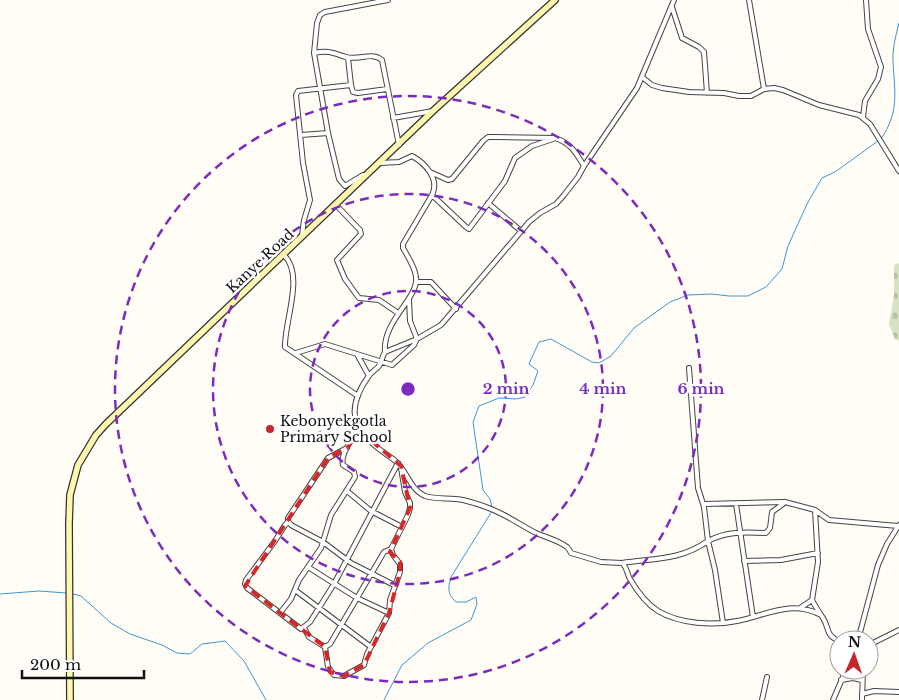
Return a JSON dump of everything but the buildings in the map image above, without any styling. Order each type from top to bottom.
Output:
[{"type":"main road","name":"Kanye Road","points":[[70,700],[68,613],[70,495],[75,473],[87,448],[96,435],[135,395],[551,1]]},
{"type":"street","points":[[372,171],[348,185],[343,185],[339,179],[328,133],[314,52],[317,23],[320,15],[325,12],[388,0]]},
{"type":"street","points":[[385,352],[417,339],[441,325],[521,231],[535,216],[556,204],[578,178],[642,77],[674,0]]},
{"type":"street","points":[[749,0],[764,89]]},
{"type":"street","points":[[863,117],[865,100],[878,79],[881,67],[868,30],[866,0]]},
{"type":"street","points":[[672,6],[682,38],[699,47],[704,52],[707,93]]},
{"type":"street","points":[[314,52],[330,51],[348,58],[373,55],[384,63],[399,145]]},
{"type":"street","points":[[348,58],[351,85],[355,93],[388,89]]},
{"type":"street","points":[[642,77],[652,85],[662,88],[707,93],[746,96],[756,94],[764,89],[774,88],[783,90],[818,106],[863,117],[870,124],[899,171]]},
{"type":"street","points":[[302,238],[304,220],[310,200],[303,163],[296,95],[298,91],[351,85]]},
{"type":"street","points":[[393,118],[434,110]]},
{"type":"street","points":[[301,135],[328,133]]},
{"type":"street","points":[[380,163],[399,162],[412,156],[430,172],[448,180],[452,179],[488,137],[555,138],[565,141],[571,146],[584,166]]},
{"type":"street","points":[[432,195],[468,228],[471,227],[505,181],[515,158],[532,146],[555,138]]},
{"type":"street","points":[[430,172],[434,190],[403,244],[403,248],[415,272],[417,282],[409,300],[398,313],[388,333],[384,343],[385,352],[381,363],[369,376],[358,396],[356,404],[356,419],[359,430],[377,449],[399,464],[410,482],[420,493],[427,497],[460,500],[477,504],[502,514],[525,528],[568,547],[571,553],[601,562],[622,563],[681,556],[696,550],[722,534],[740,532],[766,533],[772,512],[785,502]]},
{"type":"street","points":[[488,203],[521,231]]},
{"type":"street","points":[[336,205],[360,230],[361,234],[337,259],[345,279],[361,299],[379,300],[398,313]]},
{"type":"street","points":[[284,255],[290,262],[293,272],[285,346],[358,396]]},
{"type":"street","points":[[417,282],[431,282],[456,309]]},
{"type":"street","points":[[296,354],[325,344],[337,346],[390,366],[414,345],[417,339],[410,321],[409,300]]},
{"type":"street","points":[[357,355],[369,376]]},
{"type":"street","points":[[690,368],[698,488],[704,504],[708,542],[715,570],[723,624]]},
{"type":"street","points":[[280,613],[291,599],[299,580],[323,542],[331,515],[355,475],[353,471],[343,464],[342,460],[347,448],[359,430]]},
{"type":"street","points":[[304,628],[299,628],[247,588],[245,583],[288,522],[288,518],[328,458],[347,448]]},
{"type":"street","points":[[325,647],[330,644],[384,552],[391,549],[408,515],[410,505],[399,464]]},
{"type":"street","points":[[304,628],[310,622],[334,584],[371,511],[399,464]]},
{"type":"street","points":[[406,490],[410,482]]},
{"type":"street","points":[[406,490],[415,488]]},
{"type":"street","points":[[347,491],[371,511],[402,527]]},
{"type":"street","points":[[704,504],[785,502],[815,510],[829,520],[899,525],[887,544],[878,565],[861,630]]},
{"type":"street","points":[[736,504],[753,617]]},
{"type":"street","points":[[815,510],[818,570],[812,600],[829,632]]},
{"type":"street","points":[[288,522],[323,542],[345,559],[394,585]]},
{"type":"street","points":[[304,628],[309,637],[325,647],[329,670],[334,675],[340,677],[362,667],[370,647],[389,613],[390,600],[401,565],[391,549]]},
{"type":"street","points":[[744,561],[792,559],[818,554]]},
{"type":"street","points":[[622,563],[641,595],[658,610],[674,618],[723,624],[785,609],[800,608],[819,614]]},
{"type":"street","points":[[308,567],[357,598],[389,613]]},
{"type":"street","points":[[295,590],[370,647]]},
{"type":"street","points":[[800,608],[812,600]]},
{"type":"street","points":[[879,640],[899,630]]},
{"type":"street","points":[[762,700],[767,676]]},
{"type":"street","points":[[833,700],[842,680]]},
{"type":"street","points":[[862,680],[862,700]]},
{"type":"street","points":[[862,694],[874,690],[899,692]]},
{"type":"highlighted area","points":[[359,430],[401,466],[410,508],[390,552],[400,562],[400,572],[389,613],[364,665],[344,676],[330,672],[325,647],[245,586],[328,458],[347,448]]},
{"type":"green space","points":[[899,263],[899,341],[895,339],[889,324],[894,295],[894,265]]},
{"type":"waterway","points":[[881,139],[891,120],[893,111],[895,94],[893,52],[899,23]]},
{"type":"waterway","points":[[492,507],[490,499],[483,490],[473,422],[479,406],[499,398],[516,399],[525,397],[533,385],[538,371],[529,364],[539,342],[551,339],[592,362],[599,363],[611,356],[634,328],[670,302],[688,295],[748,296],[766,287],[782,269],[788,246],[807,204],[822,178],[835,172],[878,141]]},
{"type":"waterway","points":[[384,700],[402,665],[428,643],[471,620],[477,604],[476,597],[466,602],[456,602],[449,591],[449,584],[451,577],[492,511]]},
{"type":"waterway","points":[[0,594],[39,591],[66,593]]},
{"type":"waterway","points":[[73,594],[81,596],[111,623],[130,634],[162,645],[177,653],[190,654],[202,644],[225,641],[244,661],[266,700]]},
{"type":"place","name":"Kebonyekgotla Primary School","points":[[270,429]]}]
